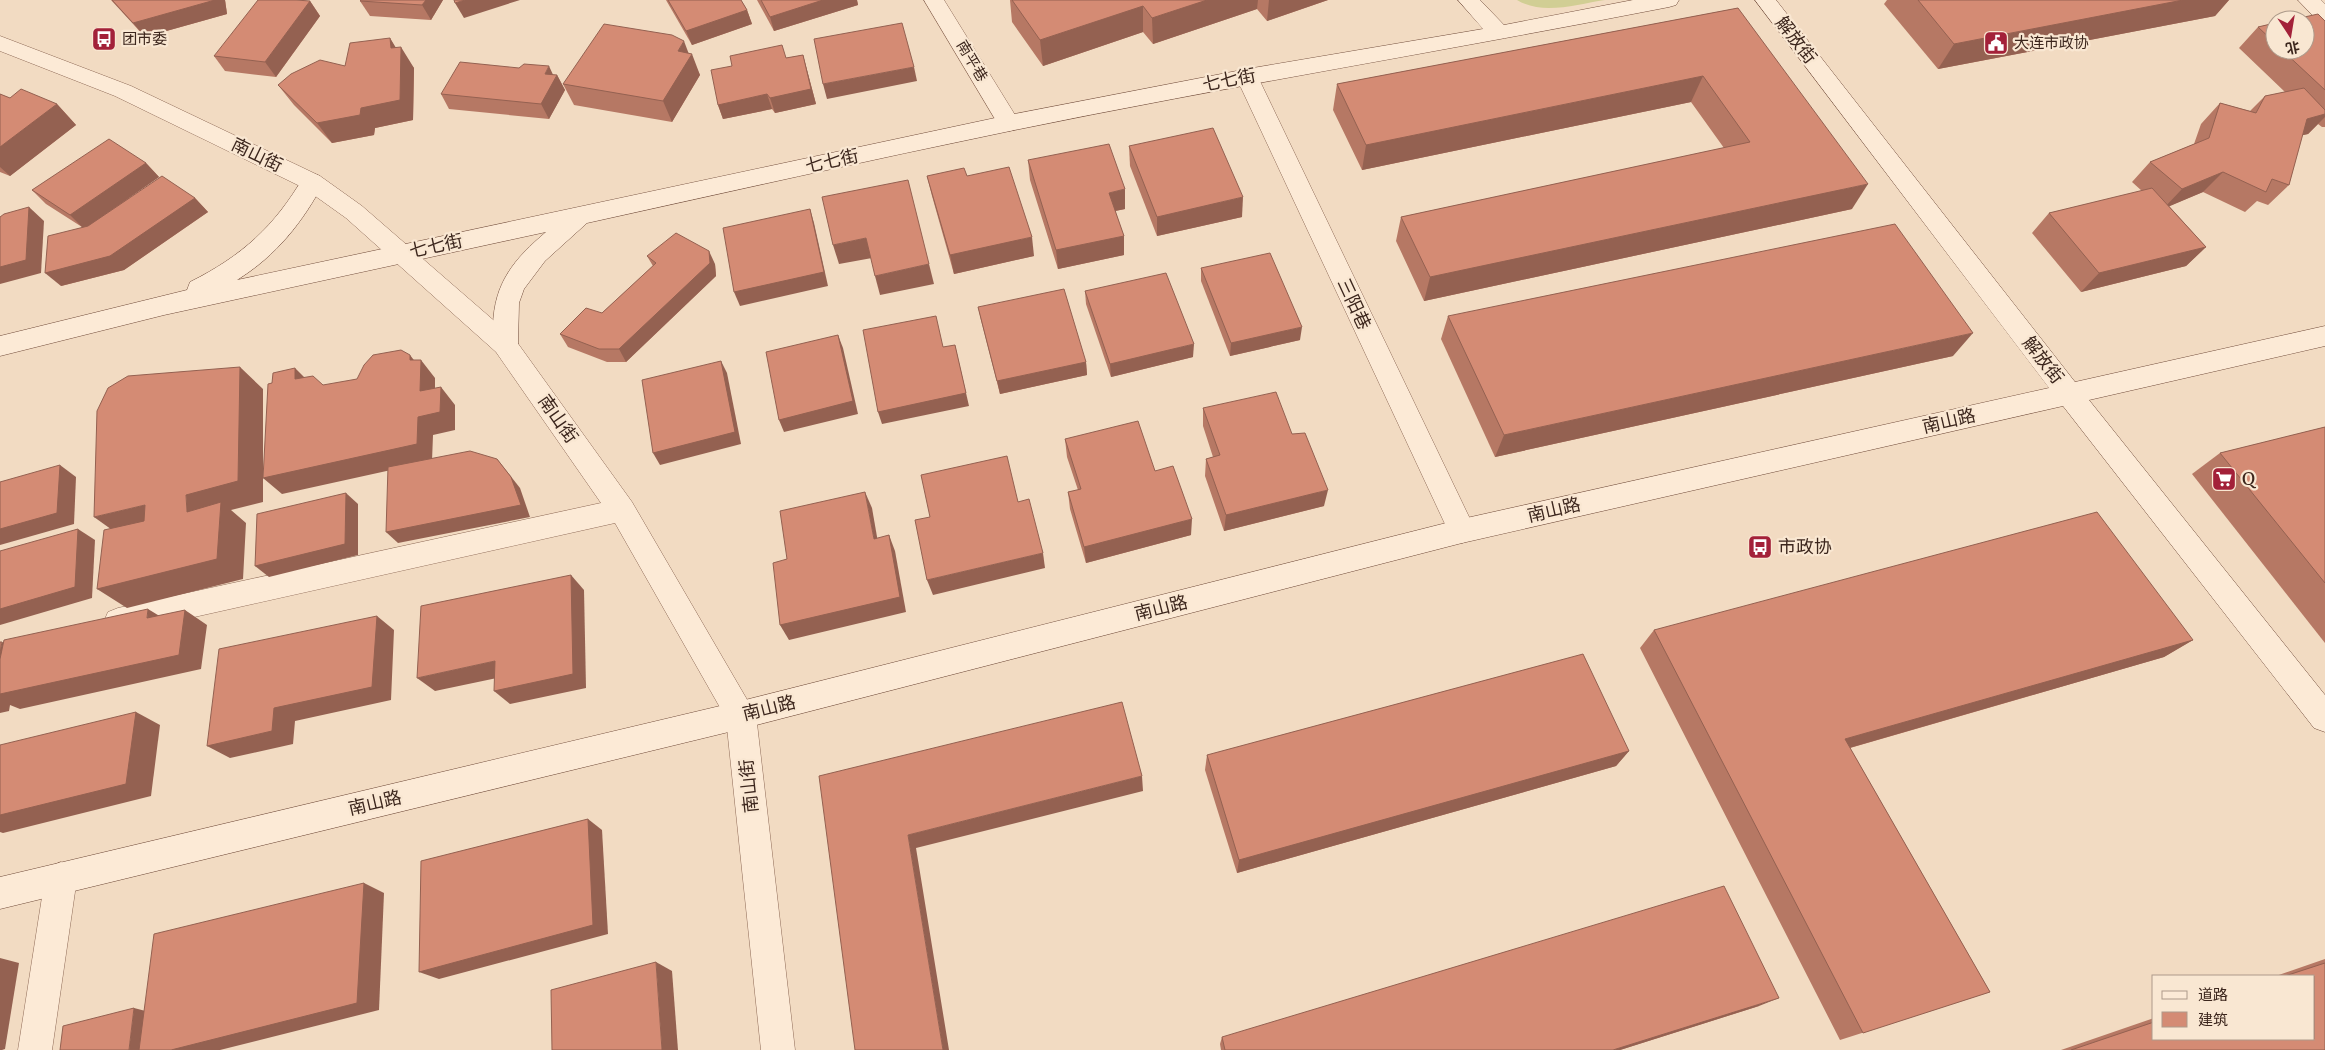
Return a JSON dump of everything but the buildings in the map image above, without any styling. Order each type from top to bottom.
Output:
[{"type":"main road","name":"南平巷","points":[[934,0],[1009,123]]},
{"type":"main road","points":[[1468,0],[1499,33]]},
{"type":"main road","name":"七七街","points":[[0,346],[164,305],[1009,123],[1247,76],[1499,33],[1669,0]]},
{"type":"main road","name":"解放街","points":[[1765,0],[2069,394],[2325,718]]},
{"type":"main road","points":[[2308,0],[2325,16]]},
{"type":"main road","name":"南山街","points":[[0,43],[123,91],[312,182],[354,212],[505,345],[622,510],[741,715],[778,1050]]},
{"type":"main road","name":"三阳巷","points":[[1247,76],[1462,531]]},
{"type":"main road","points":[[164,305],[219,280],[252,257],[280,231],[303,202],[312,182]]},
{"type":"main road","points":[[505,345],[508,296],[525,267],[553,237],[584,214]]},
{"type":"main road","name":"南山路","points":[[0,893],[741,715],[1462,531],[2325,336]]},
{"type":"main road","points":[[97,626],[622,510]]},
{"type":"main road","points":[[35,1050],[61,878]]},
{"type":"shaded area","points":[[1517,0],[1605,0],[1560,8],[1549,8],[1527,5]]},
{"type":"place","name":"团市委","points":[[104,39]]},
{"type":"place","name":"大连市政协","points":[[1996,43]]},
{"type":"place","name":"Q","points":[[2224,479]]},
{"type":"place","name":"市政协","points":[[1760,547]]}]
